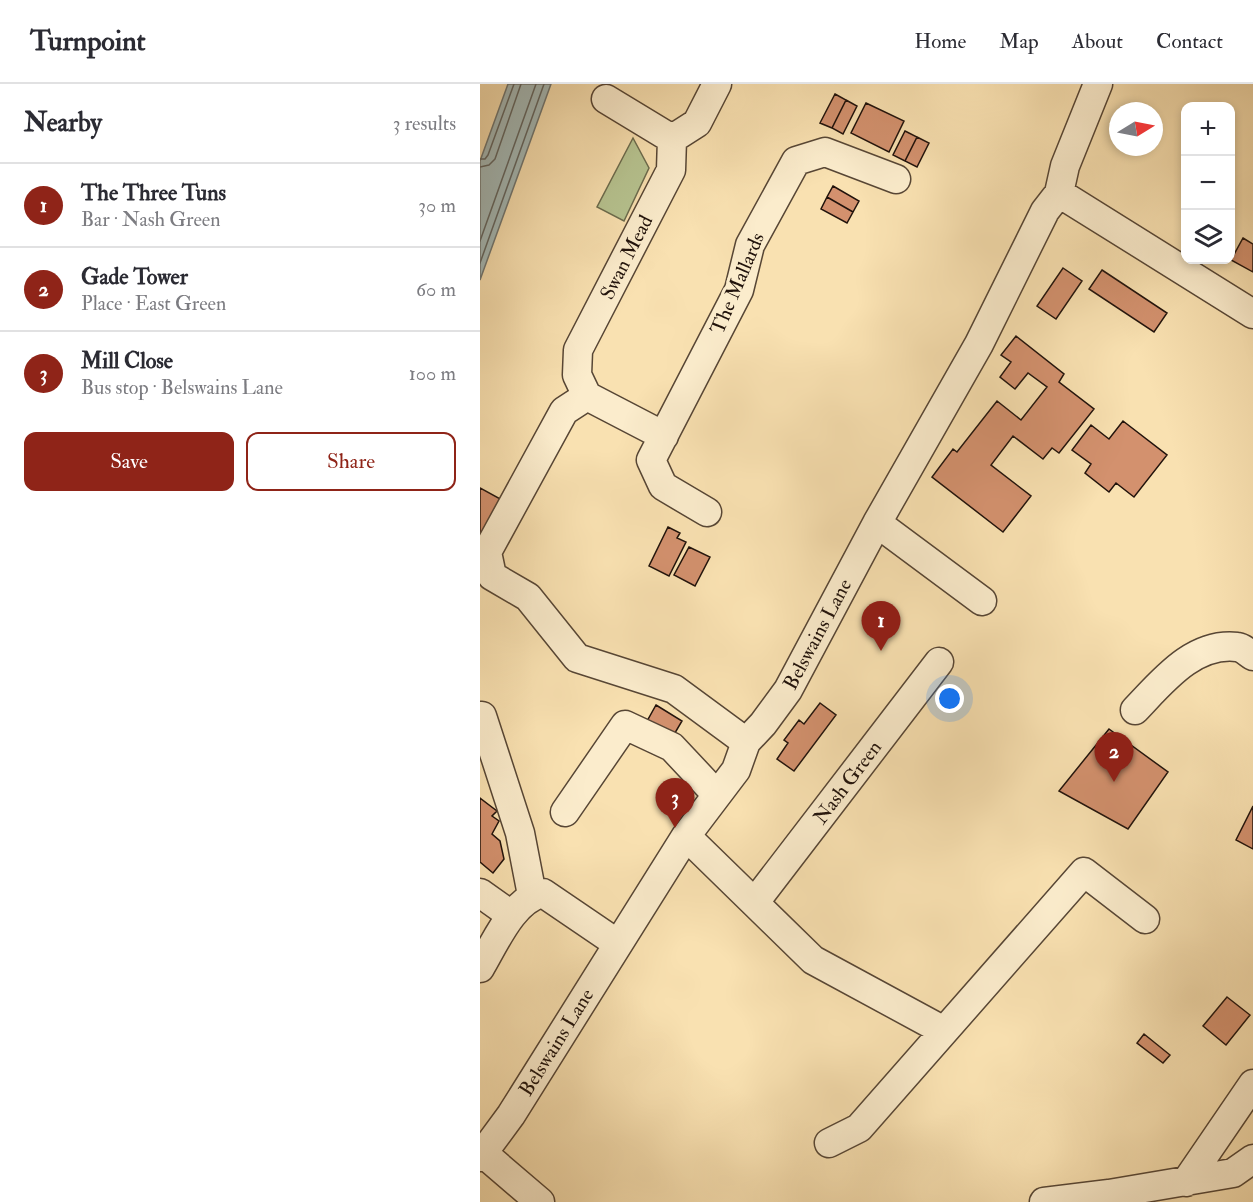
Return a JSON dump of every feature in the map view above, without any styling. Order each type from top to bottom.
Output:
[{"type":"street","points":[[606,99],[672,138],[697,123],[717,84]]},
{"type":"street","name":"Belswains Lane","points":[[482,1156],[511,1115],[686,836],[736,770],[746,742],[763,724],[788,690],[877,523],[979,344],[1045,211],[1059,193],[1065,166],[1098,84]]},
{"type":"street","name":"Swan Mead","points":[[582,386],[578,351],[671,170],[672,138]]},
{"type":"street","name":"The Mallards","points":[[707,512],[663,486],[651,460],[739,290],[750,245],[796,161],[825,152],[896,179]]},
{"type":"street","points":[[1059,193],[1253,314]]},
{"type":"street","points":[[664,436],[582,386],[564,411],[488,552],[492,576],[528,597],[577,658],[674,689],[746,742]]},
{"type":"street","points":[[877,523],[982,601]]},
{"type":"street","points":[[1135,710],[1176,668],[1209,649],[1239,646],[1253,656]]},
{"type":"street","name":"Nash Green","points":[[755,902],[939,662]]},
{"type":"street","points":[[482,716],[520,833],[532,895]]},
{"type":"street","points":[[565,812],[625,725],[672,747],[717,795]]},
{"type":"street","points":[[686,836],[813,960],[944,1031]]},
{"type":"street","points":[[829,1143],[860,1128],[1084,872],[1146,919]]},
{"type":"street","points":[[480,892],[511,915]]},
{"type":"street","points":[[480,968],[511,915],[532,895],[543,892],[618,944]]},
{"type":"street","points":[[1186,1182],[1253,1084]]},
{"type":"street","points":[[482,1156],[540,1202]]},
{"type":"street","points":[[1044,1202],[1110,1198],[1233,1173],[1253,1159]]},
{"type":"green space","points":[[633,138],[649,168],[624,221],[597,207]]},
{"type":"water","points":[[508,84],[551,84],[480,280],[480,161]]},
{"type":"building","points":[[835,94],[846,100],[832,128],[820,123]]},
{"type":"building","points":[[846,100],[857,106],[843,134],[832,128]]},
{"type":"building","points":[[866,103],[904,121],[889,152],[851,133]]},
{"type":"building","points":[[905,131],[917,137],[905,161],[893,155]]},
{"type":"building","points":[[917,137],[929,143],[917,167],[905,161]]},
{"type":"building","points":[[833,186],[859,201],[853,212],[827,197]]},
{"type":"building","points":[[827,197],[853,212],[847,223],[821,209]]},
{"type":"building","points":[[1243,238],[1253,244],[1253,272],[1235,262],[1235,253]]},
{"type":"building","points":[[1063,268],[1082,281],[1056,319],[1037,306]]},
{"type":"building","points":[[1102,270],[1167,313],[1154,332],[1089,289]]},
{"type":"building","points":[[1016,336],[1064,374],[1059,382],[1094,409],[1059,453],[1052,448],[1043,459],[1013,436],[991,465],[1031,496],[1003,532],[932,477],[953,449],[957,452],[997,401],[1021,420],[1047,387],[1028,373],[1015,389],[1000,377],[1011,362],[1001,355]]},
{"type":"building","points":[[1123,421],[1167,455],[1134,497],[1116,483],[1109,492],[1085,473],[1091,464],[1072,450],[1091,425],[1109,439]]},
{"type":"building","points":[[480,488],[504,501],[480,547]]},
{"type":"building","points":[[668,527],[680,533],[677,538],[686,542],[669,576],[649,566]]},
{"type":"building","points":[[689,547],[710,557],[695,586],[674,575]]},
{"type":"building","points":[[820,703],[836,715],[794,771],[777,759],[788,743],[784,740],[799,720],[804,724]]},
{"type":"building","points":[[656,705],[682,721],[672,738],[646,723]]},
{"type":"building","points":[[1109,729],[1168,772],[1128,829],[1059,791]]},
{"type":"building","points":[[480,798],[497,811],[492,816],[499,821],[492,834],[500,841],[504,859],[493,873],[480,862]]},
{"type":"building","points":[[1253,806],[1253,849],[1236,840]]},
{"type":"building","points":[[1227,997],[1250,1015],[1226,1045],[1203,1026]]},
{"type":"building","points":[[1144,1034],[1170,1055],[1163,1063],[1137,1043]]},
{"type":"place","name":"The Three Tuns","points":[[881,651]]},
{"type":"place","name":"Gade Tower","points":[[1114,782]]},
{"type":"place","name":"Mill Close","points":[[675,828]]}]
